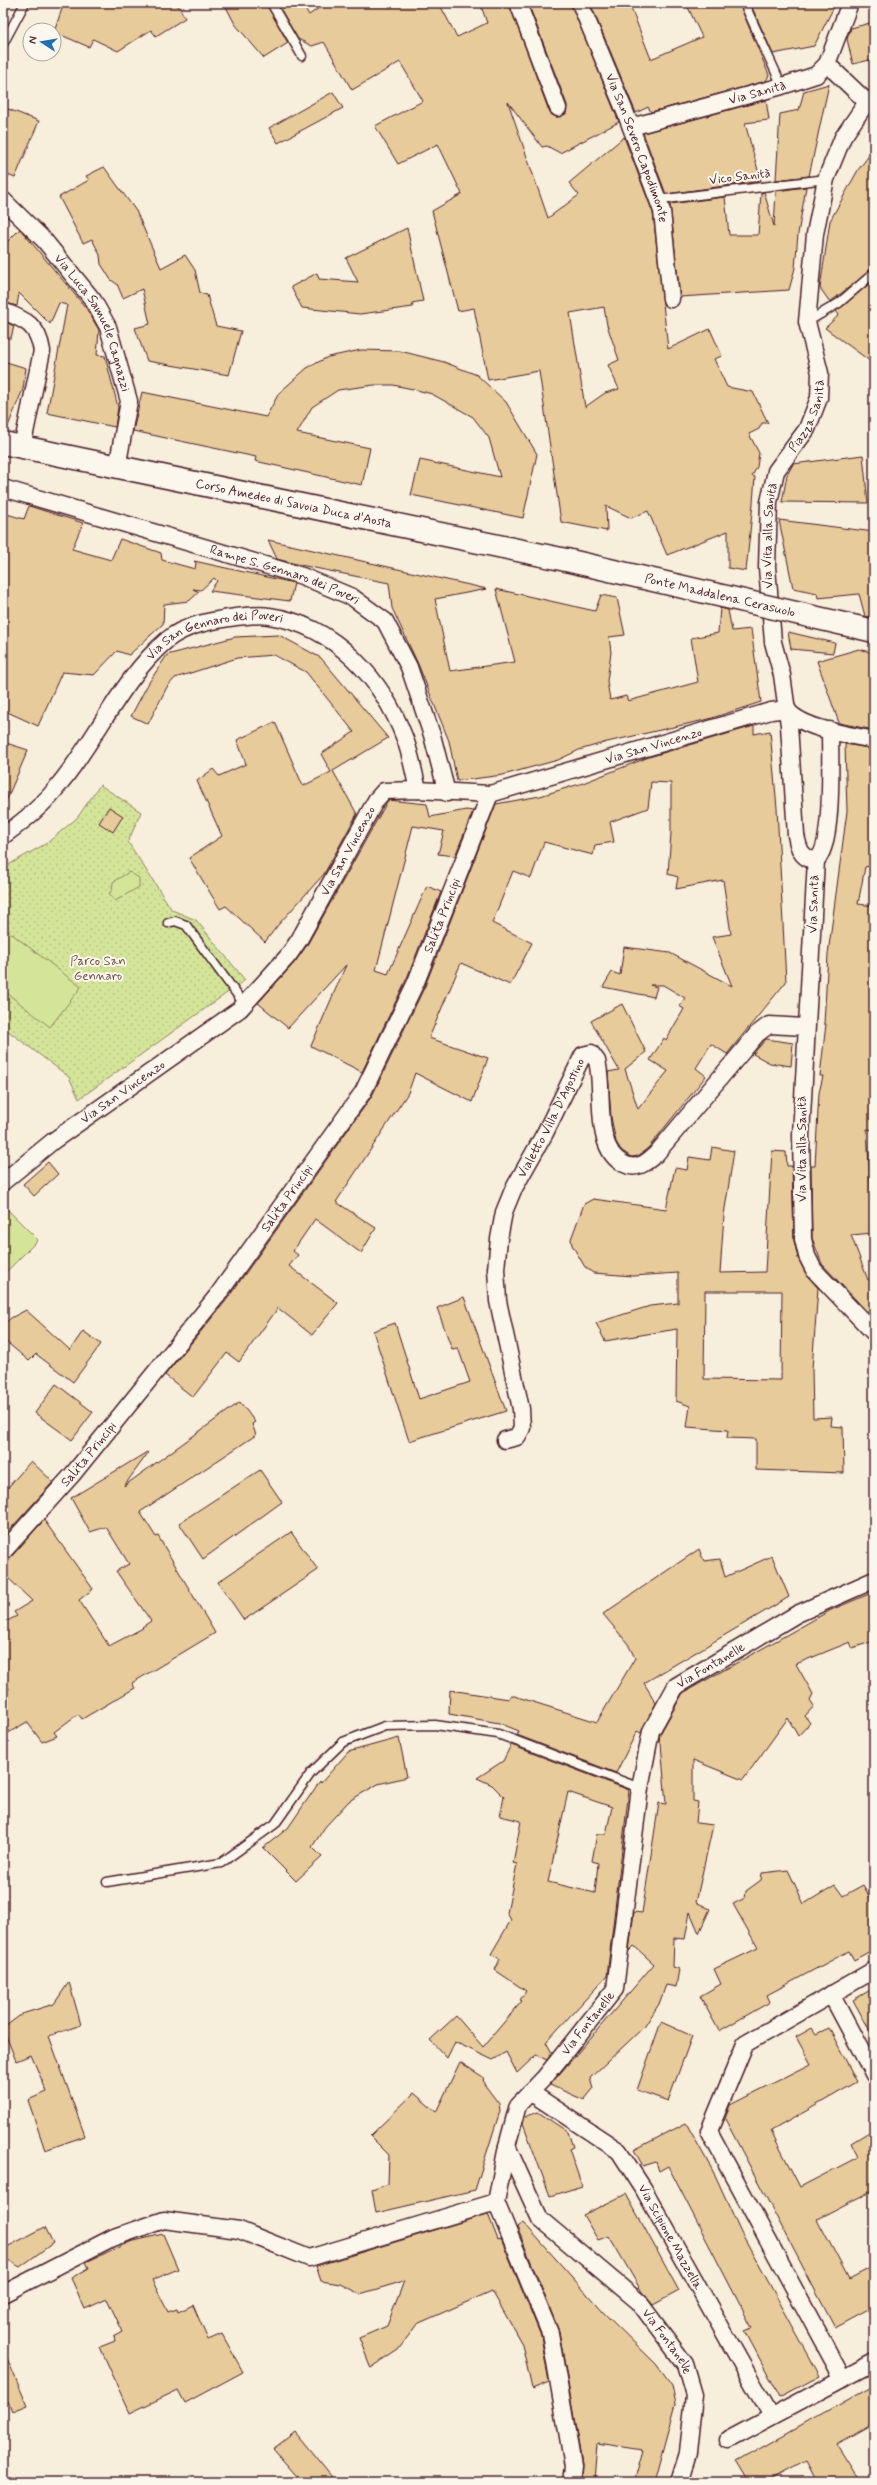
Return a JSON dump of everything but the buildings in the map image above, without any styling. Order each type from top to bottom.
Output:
[{"type":"main road","name":"Corso Amedeo di Savoia Duca d'Aosta","points":[[13,445],[117,468],[395,523],[566,560]]},
{"type":"main road","name":"Ponte Maddalena Cerasuolo","points":[[566,560],[874,631]]},
{"type":"street","points":[[518,3],[558,108]]},
{"type":"street","name":"Via San Severo Capodimonte","points":[[580,3],[631,127],[662,210],[671,299]]},
{"type":"street","points":[[807,322],[815,234],[826,179],[843,137],[870,100],[827,64],[850,3]]},
{"type":"street","name":"Via Sanità","points":[[631,127],[782,86],[816,75],[827,64]]},
{"type":"street","name":"Via Luca Samuele Cagnazzi","points":[[3,200],[58,258],[93,300],[108,327],[129,401],[117,468]]},
{"type":"street","name":"Corso Amedeo di Savoia Duca d'Aosta","points":[[3,311],[27,320],[40,340],[42,351],[13,445]]},
{"type":"street","name":"Piazza Sanità","points":[[783,460],[806,429],[819,398],[820,373],[807,322]]},
{"type":"street","name":"Via Vita alla Sanità","points":[[783,460],[772,485],[768,523],[767,567],[773,642],[782,675],[790,737]]},
{"type":"street","name":"Rampe S. Gennaro dei Poveri","points":[[3,488],[302,576],[352,597],[385,621],[409,667],[432,735],[447,793]]},
{"type":"street","name":"Via San Gennaro dei Poveri","points":[[3,836],[32,815],[62,782],[134,677],[166,640],[175,633],[196,626],[232,618],[269,615],[290,621],[333,641],[362,665],[379,687],[405,739],[418,790]]},
{"type":"street","points":[[787,709],[790,714],[808,724],[874,740]]},
{"type":"street","name":"Via San Vincenzo","points":[[3,1182],[53,1141],[244,1004],[288,956],[299,940],[376,800],[384,791],[418,790],[447,793],[490,794],[769,712],[787,709]]},
{"type":"street","points":[[790,737],[798,728],[808,724]]},
{"type":"street","points":[[816,860],[821,855],[825,844],[829,800],[830,730]]},
{"type":"street","name":"Via Sanità","points":[[790,737],[796,835],[800,850],[804,856],[816,860],[810,985]]},
{"type":"street","name":"Salita Principi","points":[[3,1552],[72,1475],[217,1296],[363,1092],[416,982],[490,794]]},
{"type":"street","name":"Via Vita alla Sanità","points":[[810,985],[805,1026],[800,1135],[803,1228],[807,1256],[814,1270],[874,1333]]},
{"type":"street","name":"Vialetto Villa D'Agostino","points":[[505,1440],[520,1435],[522,1425],[521,1410],[498,1301],[496,1269],[504,1212],[583,1055],[591,1053],[597,1061],[603,1129],[609,1151],[617,1161],[628,1166],[638,1166],[656,1154],[757,1034],[769,1025],[805,1026]]},
{"type":"street","name":"Via Fontanelle","points":[[679,2482],[688,2453],[694,2395],[685,2364],[639,2302],[540,2219],[507,2146],[518,2105],[615,1989],[640,1788],[651,1730],[676,1686],[797,1614],[874,1580]]},
{"type":"street","points":[[842,2379],[709,2131],[745,2044],[874,1970]]},
{"type":"street","points":[[831,1994],[874,2075]]},
{"type":"street","name":"Via Scipione Mazzella","points":[[530,2092],[619,2151],[643,2188],[771,2416]]},
{"type":"street","points":[[507,2146],[496,2202],[550,2333],[573,2466],[571,2482]]},
{"type":"street","points":[[3,2294],[112,2238],[164,2220],[239,2230],[309,2258],[496,2202]]},
{"type":"street","points":[[728,2440],[874,2362]]},
{"type":"lane","points":[[3,44],[25,3]]},
{"type":"lane","points":[[271,3],[302,56]]},
{"type":"lane","points":[[744,3],[782,86]]},
{"type":"lane","name":"Vico Sanità","points":[[658,200],[826,179]]},
{"type":"lane","points":[[807,322],[839,303],[874,272]]},
{"type":"lane","points":[[168,923],[175,921],[186,925],[244,1004]]},
{"type":"lane","points":[[107,1882],[221,1863],[275,1824],[311,1773],[342,1742],[385,1726],[436,1725],[498,1734],[640,1788]]},
{"type":"green space","name":"Parco San Gennaro","points":[[100,785],[141,812],[128,842],[172,910],[196,920],[245,980],[79,1099],[69,1077],[3,1027],[3,868],[47,843],[77,818]]},
{"type":"green space","points":[[129,872],[139,878],[139,887],[115,901],[109,893],[112,891],[113,882]]},
{"type":"green space","points":[[8,931],[81,987],[50,1027],[3,990],[3,937]]},
{"type":"green space","points":[[3,1205],[38,1240],[3,1275]]}]
